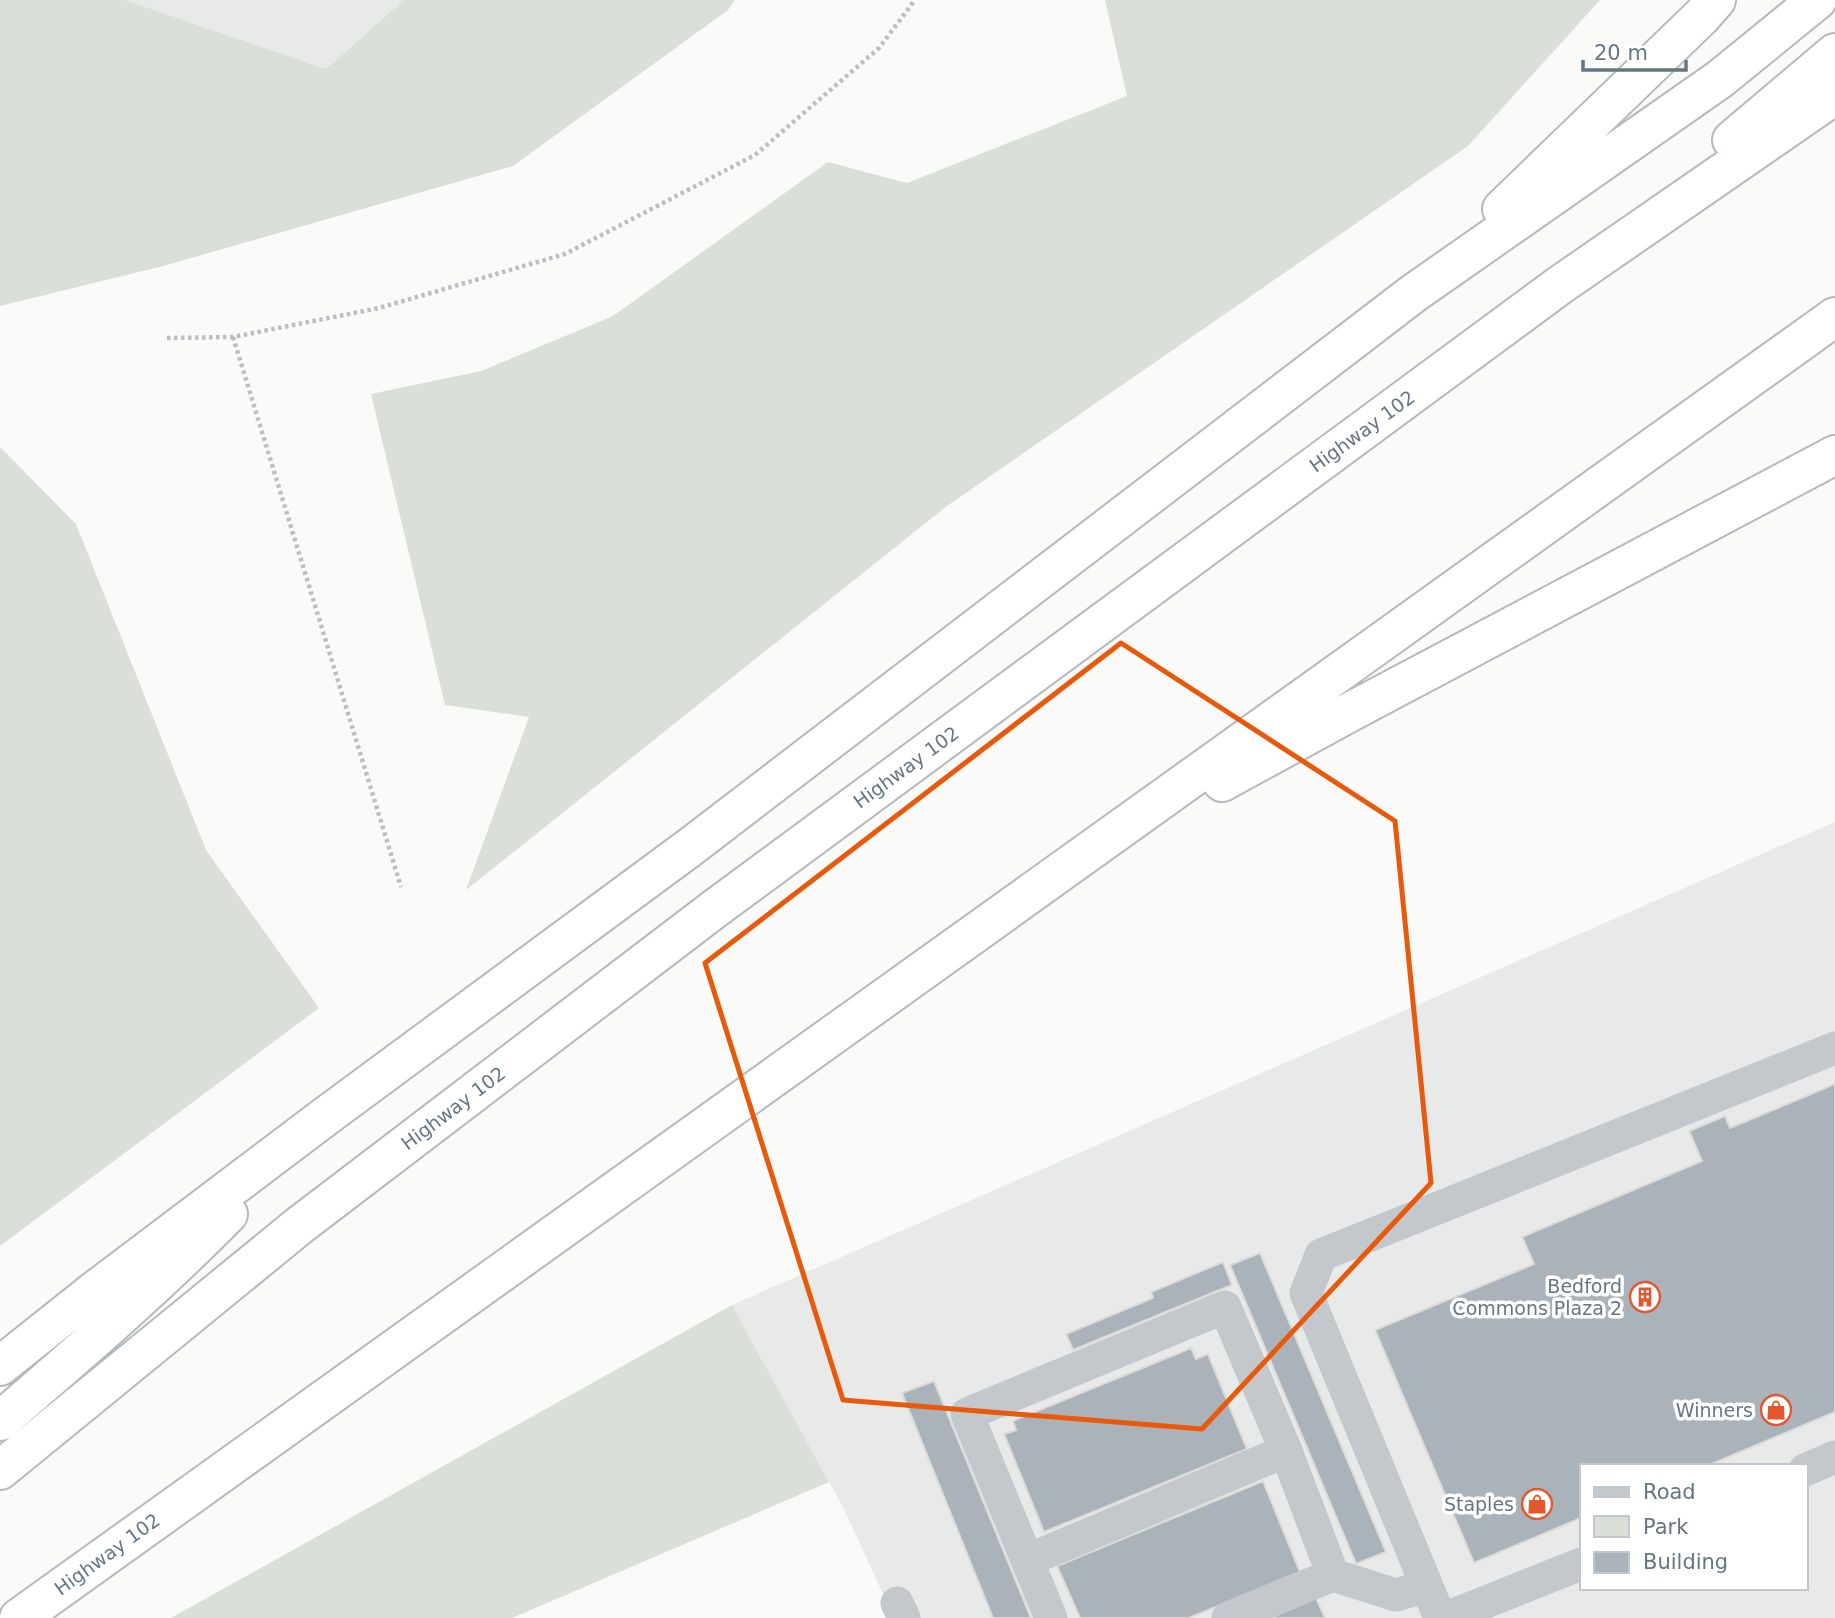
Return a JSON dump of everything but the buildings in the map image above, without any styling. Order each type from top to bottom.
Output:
[{"type":"highway","points":[[1414,293],[1716,0]]},
{"type":"highway","points":[[0,1366],[93,1292],[326,1116],[711,831],[1414,293],[1720,79],[1817,0]]},
{"type":"highway","points":[[1560,285],[1835,53]]},
{"type":"highway","name":"Highway 102","points":[[0,1470],[300,1225],[716,906],[1560,285],[1835,95]]},
{"type":"highway","name":"Highway 102","points":[[19,1618],[1835,317]]},
{"type":"highway","points":[[1070,866],[1350,712],[1835,455]]},
{"type":"highway","points":[[0,1421],[117,1321],[188,1255],[326,1116]]},
{"type":"lane","points":[[1440,1618],[1306,1293],[1321,1255],[1835,1048]]},
{"type":"lane","points":[[1051,1618],[967,1414],[1225,1307],[1286,1451],[1333,1575]]},
{"type":"lane","points":[[1027,1560],[1286,1451]]},
{"type":"lane","points":[[1807,1469],[1835,1457]]},
{"type":"lane","points":[[1446,1618],[1580,1564]]},
{"type":"lane","points":[[1228,1618],[1333,1575],[1396,1595],[1427,1586]]},
{"type":"path","points":[[167,338],[233,337],[379,308],[565,254],[755,155],[879,48],[915,0]]},
{"type":"path","points":[[233,337],[401,887]]},
{"type":"highlighted area","points":[[1121,643],[1395,821],[1431,1183],[1202,1429],[843,1400],[705,963]]},
{"type":"shaded area","points":[[125,0],[404,0],[326,69]]},
{"type":"shaded area","points":[[1835,822],[1835,1618],[894,1618],[844,1509],[732,1305]]},
{"type":"green space","points":[[0,0],[125,0],[326,69],[404,0],[735,0],[728,10],[513,166],[163,266],[0,306]]},
{"type":"green space","points":[[1105,0],[1600,0],[1468,146],[947,506],[466,890],[529,717],[445,705],[371,394],[481,371],[613,316],[828,162],[907,183],[1127,96]]},
{"type":"green space","points":[[0,447],[76,524],[206,850],[319,1008],[0,1246]]},
{"type":"green space","points":[[732,1305],[829,1482],[512,1618],[171,1618]]},
{"type":"place","name":"Bedford Commons Plaza 2","points":[[1645,1297]]},
{"type":"place","name":"Winners","points":[[1776,1410]]},
{"type":"place","name":"Staples","points":[[1537,1504]]}]
